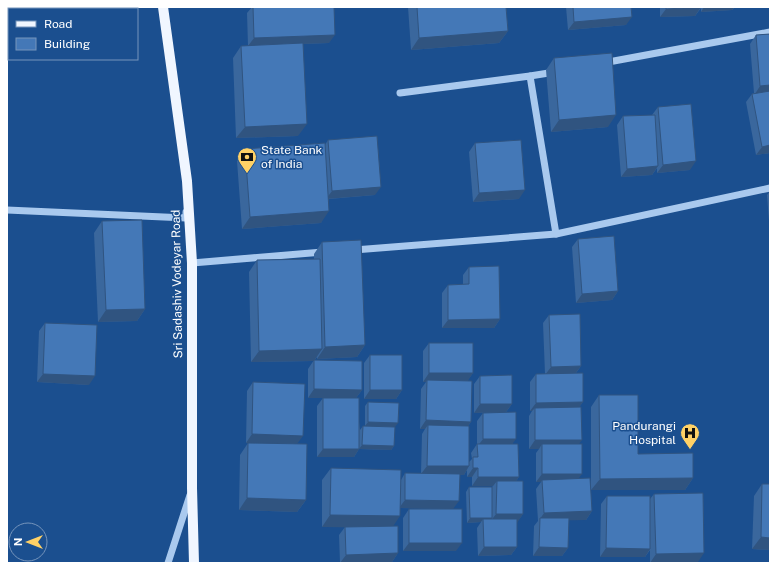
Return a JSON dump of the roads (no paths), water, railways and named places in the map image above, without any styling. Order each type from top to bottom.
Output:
[{"type":"main road","name":"Sri Sadashiv Vodeyar Road","points":[[163,7],[187,180],[192,263],[192,488],[194,563]]},
{"type":"street","points":[[592,65],[770,32]]},
{"type":"street","points":[[400,93],[561,71]]},
{"type":"street","points":[[530,76],[556,234]]},
{"type":"street","points":[[7,210],[186,218],[187,180]]},
{"type":"street","points":[[350,250],[556,234],[770,188]]},
{"type":"street","points":[[192,263],[334,251]]},
{"type":"street","points":[[168,563],[192,488]]},
{"type":"place","name":"State Bank of India","points":[[247,174]]},
{"type":"place","name":"Pandurangi Hospital","points":[[690,450]]}]
